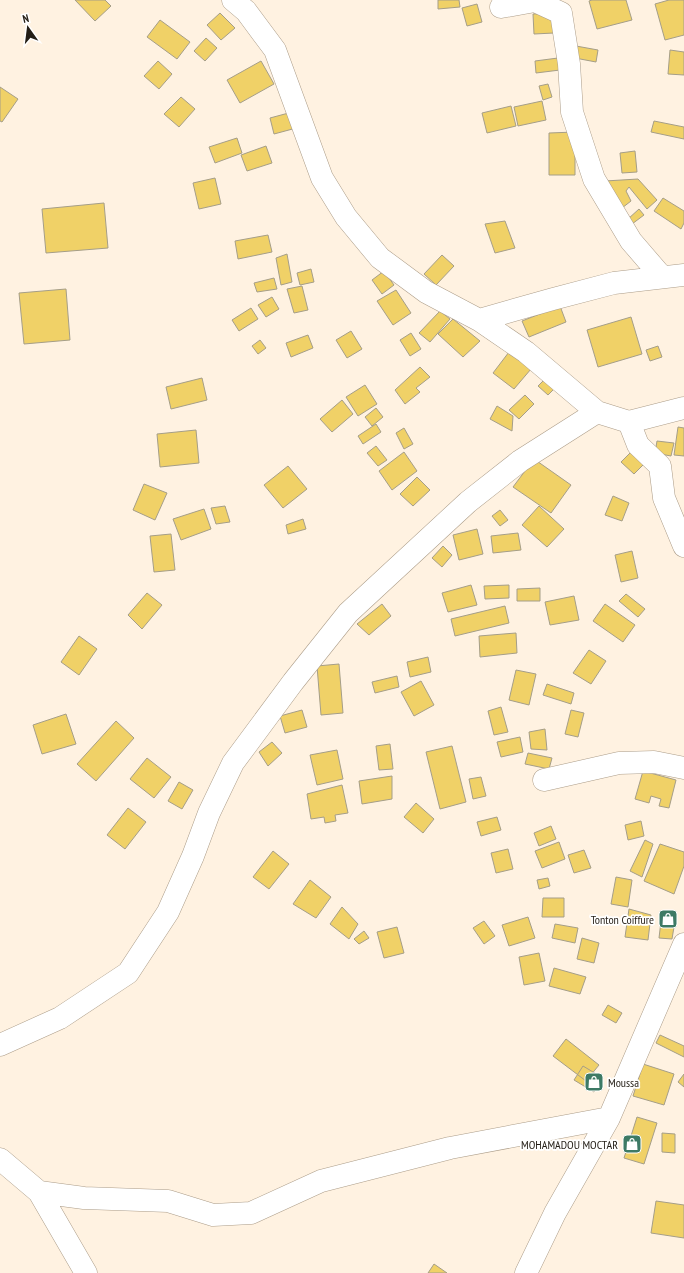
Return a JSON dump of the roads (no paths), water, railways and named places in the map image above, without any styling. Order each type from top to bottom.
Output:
[{"type":"street","points":[[233,0],[246,11],[275,50],[322,178],[346,217],[380,258],[426,292],[479,320],[526,352],[597,412],[629,422],[684,408]]},
{"type":"street","points":[[502,7],[535,1],[561,13],[569,64],[572,112],[594,179],[631,241],[662,277]]},
{"type":"street","points":[[479,320],[614,283],[684,275]]},
{"type":"street","points":[[0,1045],[60,1018],[128,973],[168,912],[193,856],[209,813],[234,763],[293,682],[348,613],[468,502],[520,461],[597,412]]},
{"type":"street","points":[[629,422],[638,444],[660,466],[664,498],[684,546]]},
{"type":"street","points":[[544,780],[618,763],[654,762],[684,768]]},
{"type":"street","points":[[526,1273],[555,1214],[609,1118],[684,944]]},
{"type":"street","points":[[40,1192],[84,1198],[168,1201],[212,1215],[252,1213],[321,1181],[450,1148],[609,1118]]},
{"type":"street","points":[[0,1159],[40,1192],[86,1273]]},
{"type":"place","name":"Tonton Coiffure","points":[[668,919]]},
{"type":"place","name":"Moussa","points":[[594,1082]]},
{"type":"place","name":"MOHAMADOU MOCTAR","points":[[632,1144]]}]
